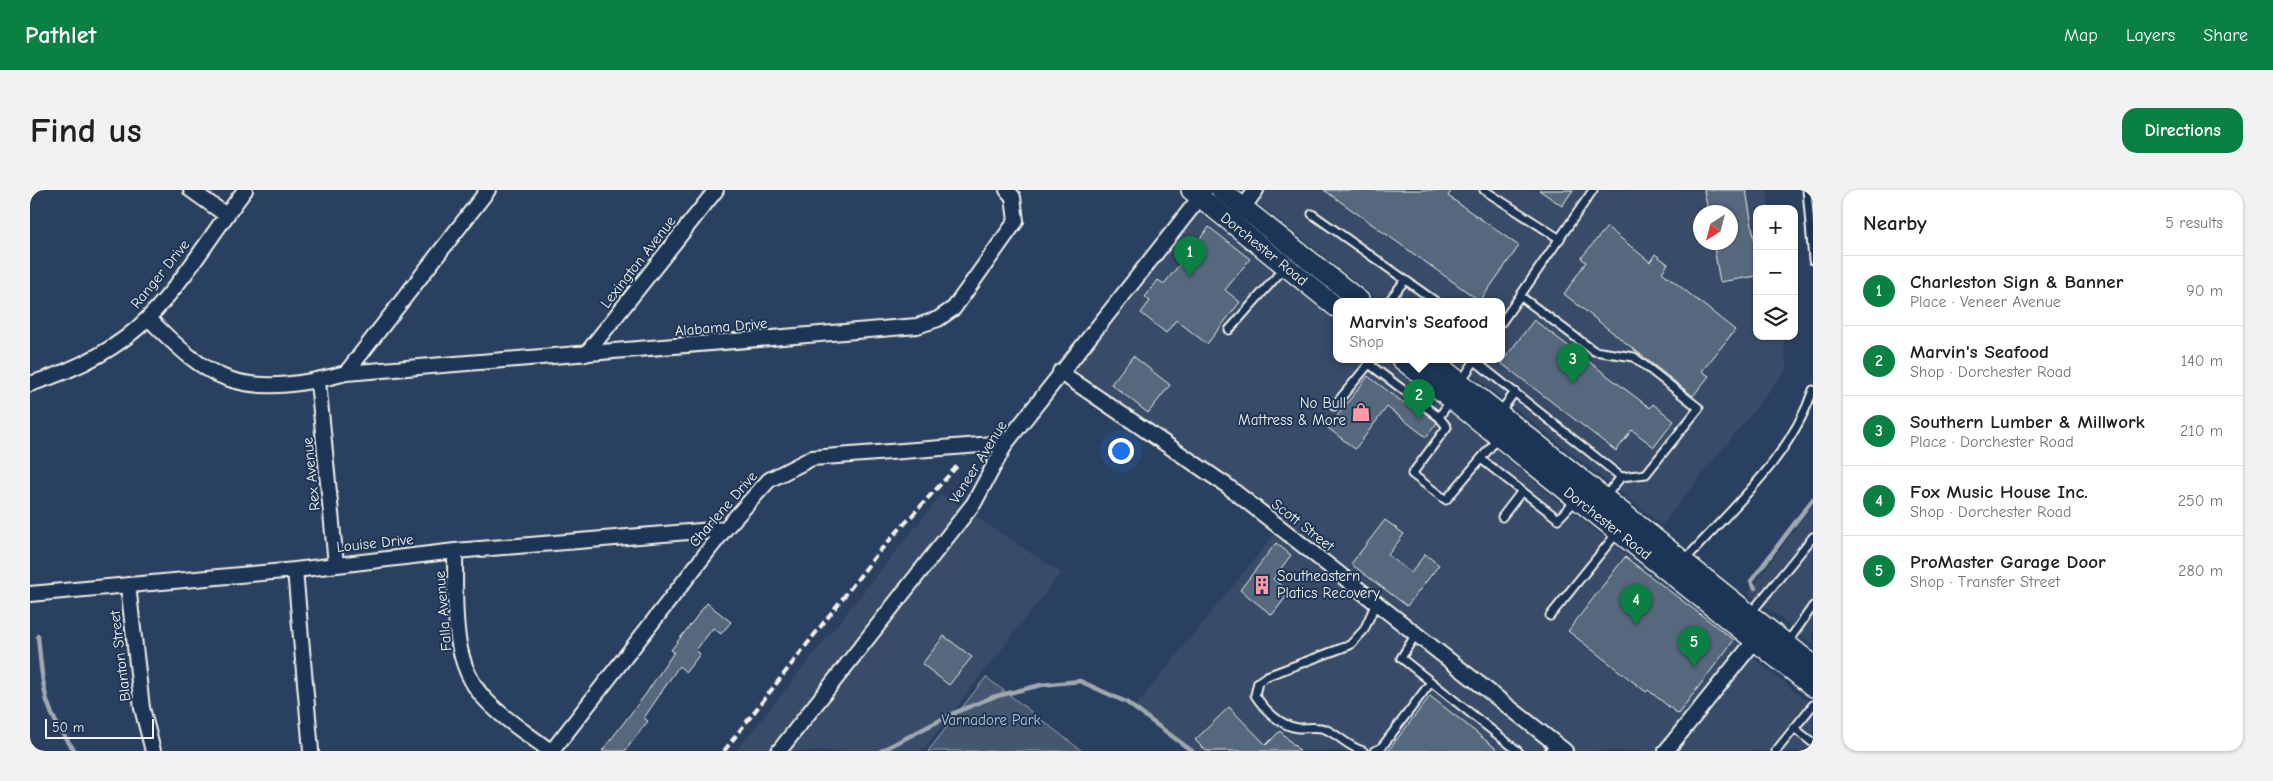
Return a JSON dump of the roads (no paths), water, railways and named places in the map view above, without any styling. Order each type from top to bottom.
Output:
[{"type":"main road","name":"Dorchester Road","points":[[1221,190],[1356,298]]},
{"type":"main road","name":"Dorchester Road","points":[[1199,192],[1231,223],[1333,305]]},
{"type":"main road","name":"Dorchester Road","points":[[1406,363],[1577,499],[1599,504],[1618,532],[1678,568]]},
{"type":"main road","name":"Dorchester Road","points":[[1437,363],[1500,413],[1599,504],[1745,621],[1813,687]]},
{"type":"main road","name":"Dorchester Road","points":[[1760,634],[1787,644],[1813,664]]},
{"type":"street","points":[[192,190],[226,215]]},
{"type":"street","name":"Ranger Drive","points":[[30,384],[55,376],[98,356],[148,318],[180,279],[245,190]]},
{"type":"street","points":[[346,373],[488,190]]},
{"type":"street","name":"Lexington Avenue","points":[[586,354],[716,190]]},
{"type":"street","points":[[1231,223],[1256,190]]},
{"type":"street","name":"Alabama Drive","points":[[148,318],[190,358],[226,378],[267,385],[318,381],[346,373],[917,326],[938,319],[954,308],[1016,221],[1013,197],[1010,191]]},
{"type":"street","name":"Veneer Avenue","points":[[779,751],[974,503],[1006,443],[1199,192]]},
{"type":"street","name":"Scott Street","points":[[1060,372],[1226,486],[1376,602],[1556,748]]},
{"type":"street","name":"Rex Avenue","points":[[318,381],[336,564]]},
{"type":"street","name":"Charlene Drive","points":[[551,751],[725,529],[769,480],[812,458],[1006,443]]},
{"type":"street","name":"Louise Drive","points":[[30,594],[295,570],[455,551],[725,529]]},
{"type":"street","name":"Falla Avenue","points":[[455,551],[459,645],[474,684],[504,716],[551,751]]},
{"type":"street","points":[[295,570],[310,751]]},
{"type":"street","name":"Blanton Street","points":[[128,585],[142,708],[154,751]]},
{"type":"street","points":[[1666,751],[1760,634]]},
{"type":"lane","points":[[1484,190],[1560,239]]},
{"type":"lane","points":[[1505,318],[1594,190]]},
{"type":"lane","points":[[1806,190],[1813,260]]},
{"type":"lane","points":[[1312,214],[1431,298]]},
{"type":"lane","points":[[1229,330],[1285,266]]},
{"type":"lane","points":[[1391,298],[1405,280]]},
{"type":"lane","points":[[1479,363],[1621,476],[1646,474],[1699,408],[1634,357],[1594,351],[1520,296]]},
{"type":"lane","points":[[1334,406],[1369,363]]},
{"type":"lane","points":[[1373,363],[1439,417],[1447,427],[1412,474],[1446,500],[1481,459],[1500,413],[1515,392]]},
{"type":"lane","points":[[1439,417],[1473,363]]},
{"type":"lane","points":[[1678,568],[1782,452],[1804,415],[1813,390]]},
{"type":"lane","points":[[1481,459],[1558,519],[1577,499]]},
{"type":"lane","points":[[1599,504],[1621,476]]},
{"type":"lane","points":[[1502,517],[1522,491]]},
{"type":"lane","points":[[1550,616],[1618,532]]},
{"type":"lane","points":[[1745,621],[1813,537]]},
{"type":"lane","points":[[1363,751],[1356,749],[1327,730],[1319,727],[1295,728],[1279,720],[1264,708],[1255,695],[1258,682],[1267,676],[1350,645],[1364,630],[1376,602]]},
{"type":"lane","points":[[1787,644],[1812,610]]},
{"type":"lane","points":[[1416,634],[1401,658],[1518,751]]},
{"type":"lane","points":[[1374,751],[1381,748],[1431,682]]},
{"type":"lane","points":[[1776,751],[1813,705]]},
{"type":"lane","points":[[1794,728],[1813,744]]},
{"type":"waterway","points":[[1755,588],[1751,581],[1813,499]]},
{"type":"waterway","points":[[38,636],[43,684],[50,710],[56,723],[75,751]]},
{"type":"waterway","points":[[881,751],[954,713],[993,697],[1041,685],[1080,681],[1126,702],[1192,751]]},
{"type":"railway","points":[[724,751],[877,554],[959,464]]},
{"type":"place","name":"Charleston Sign & Banner","points":[[1190,277]]},
{"type":"place","name":"Southern Lumber & Millwork","points":[[1573,384]]},
{"type":"place","name":"No Bull Mattress & More","points":[[1361,412]]},
{"type":"place","name":"Marvin's Seafood","points":[[1419,420]]},
{"type":"place","name":"Southeastern Platics Recovery","points":[[1262,585]]},
{"type":"place","name":"Fox Music House Inc.","points":[[1636,625]]},
{"type":"place","name":"ProMaster Garage Door","points":[[1694,667]]},
{"type":"park label","name":"Varnadore Park","points":[[991,720]]}]
